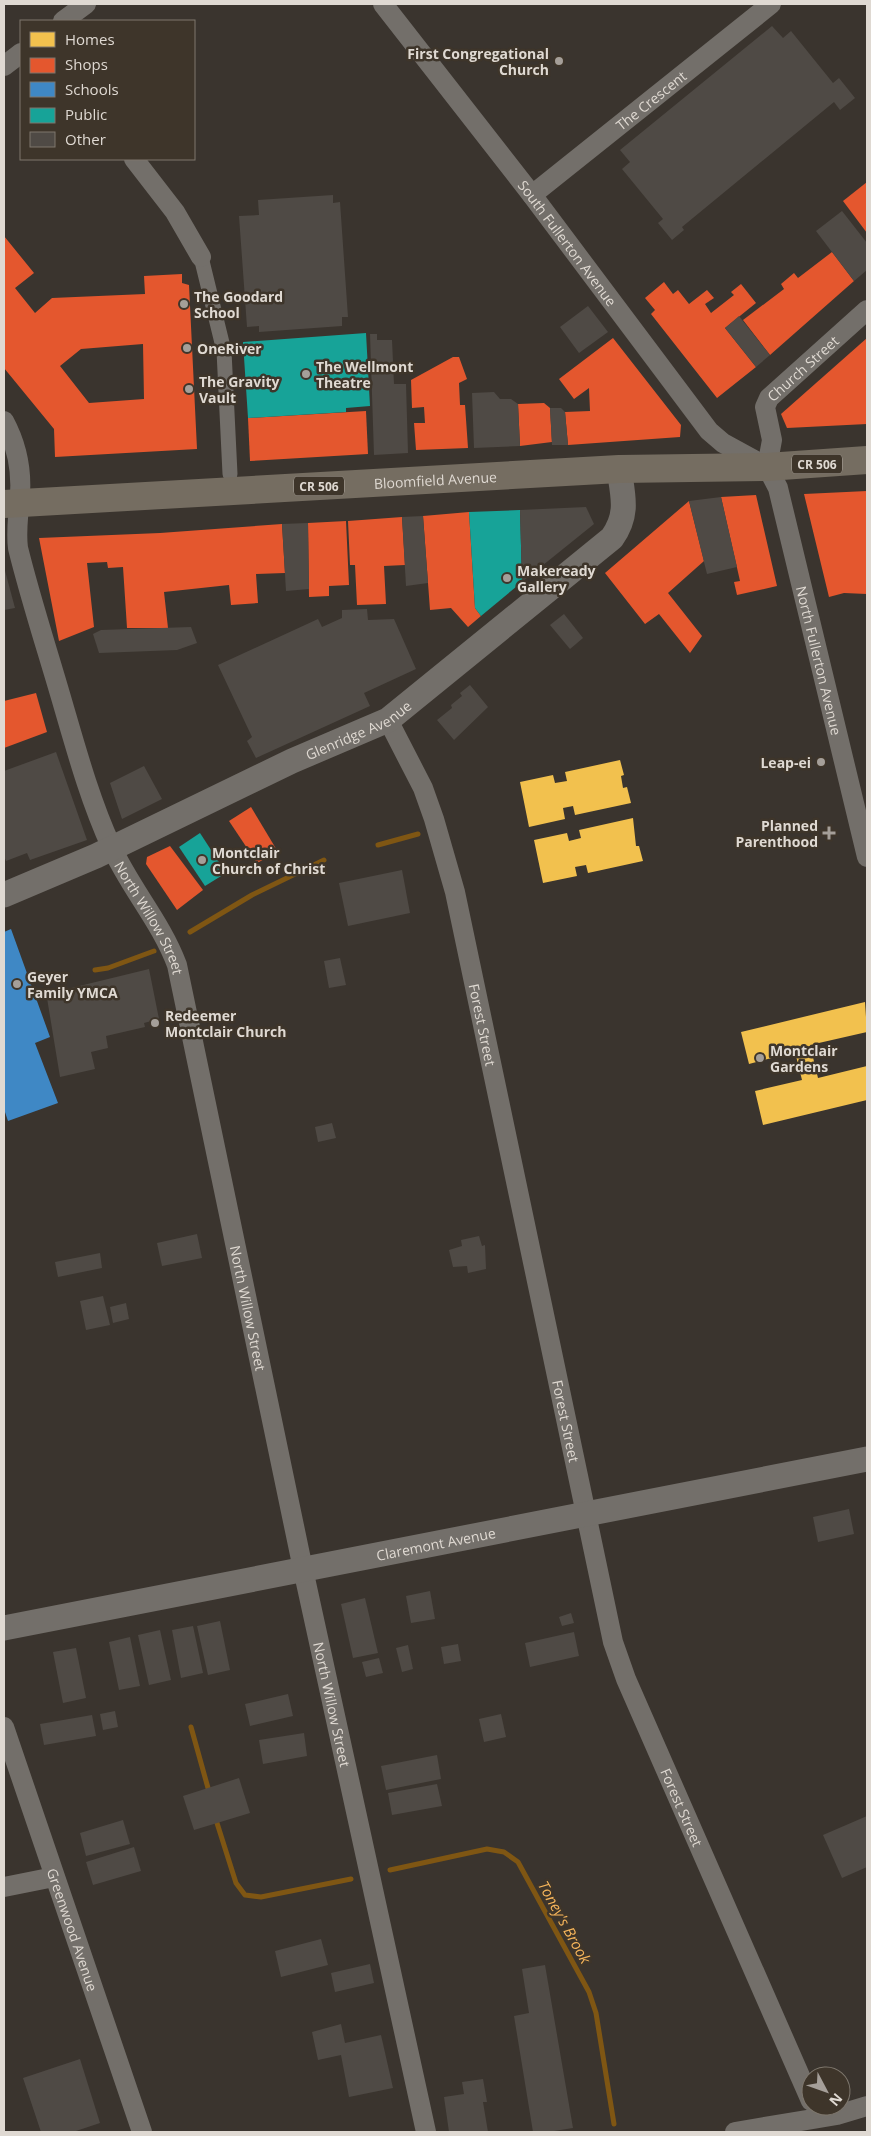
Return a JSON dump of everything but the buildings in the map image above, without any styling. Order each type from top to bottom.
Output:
[{"type":"main road","name":"Bloomfield Avenue","points":[[12,504],[619,469],[767,467],[867,460]]},
{"type":"street","points":[[64,20],[86,4]]},
{"type":"street","name":"South Fullerton Avenue","points":[[383,4],[532,195],[709,431],[767,467]]},
{"type":"street","name":"The Crescent","points":[[532,195],[771,4]]},
{"type":"street","points":[[4,66],[20,54]]},
{"type":"street","points":[[135,160],[175,212],[201,257],[224,351],[230,474]]},
{"type":"street","name":"Church Street","points":[[767,467],[772,440],[765,407],[769,398],[867,310]]},
{"type":"street","name":"North Willow Street","points":[[4,421],[18,453],[12,504],[21,561],[72,734],[100,821],[112,848],[166,938],[177,965],[303,1569],[426,2132]]},
{"type":"street","name":"North Fullerton Avenue","points":[[767,467],[778,488],[867,857]]},
{"type":"street","name":"Glenridge Avenue","points":[[4,895],[46,879],[292,761],[388,720],[612,538],[620,527],[624,513],[619,469]]},
{"type":"street","name":"Forest Street","points":[[388,720],[423,788],[434,819],[454,892],[613,1642],[626,1679],[801,2081]]},
{"type":"street","name":"Claremont Avenue","points":[[4,1628],[867,1459]]},
{"type":"street","name":"Greenwood Avenue","points":[[4,1727],[142,2132]]},
{"type":"street","points":[[4,1887],[54,1877]]},
{"type":"street","points":[[851,2109],[867,2106]]},
{"type":"street","points":[[735,2132],[811,2116]]},
{"type":"waterway","points":[[378,845],[418,834]]},
{"type":"waterway","points":[[190,932],[252,895],[324,860]]},
{"type":"waterway","points":[[95,970],[108,968],[154,951]]},
{"type":"waterway","name":"Toney's Brook","points":[[191,1727],[208,1788]]},
{"type":"waterway","name":"Toney's Brook","points":[[217,1823],[236,1883],[245,1895],[261,1897],[351,1879]]},
{"type":"waterway","name":"Toney's Brook","points":[[390,1870],[487,1849],[504,1852],[518,1862],[589,1992],[596,2013],[614,2124]]},
{"type":"place","name":"First Congregational Church","points":[[559,61]]},
{"type":"place","name":"The Goodard School","points":[[184,304]]},
{"type":"place","name":"OneRiver","points":[[187,348]]},
{"type":"place","name":"The Wellmont Theatre","points":[[306,374]]},
{"type":"place","name":"The Gravity Vault","points":[[189,389]]},
{"type":"place","name":"Makeready Gallery","points":[[507,578]]},
{"type":"place","name":"Leap-ei","points":[[821,762]]},
{"type":"place","name":"Planned Parenthood","points":[[829,833]]},
{"type":"place","name":"Montclair Church of Christ","points":[[202,860]]},
{"type":"place","name":"Geyer Family YMCA","points":[[17,984]]},
{"type":"place","name":"Redeemer Montclair Church","points":[[155,1023]]},
{"type":"place","name":"Montclair Gardens","points":[[760,1058]]}]
